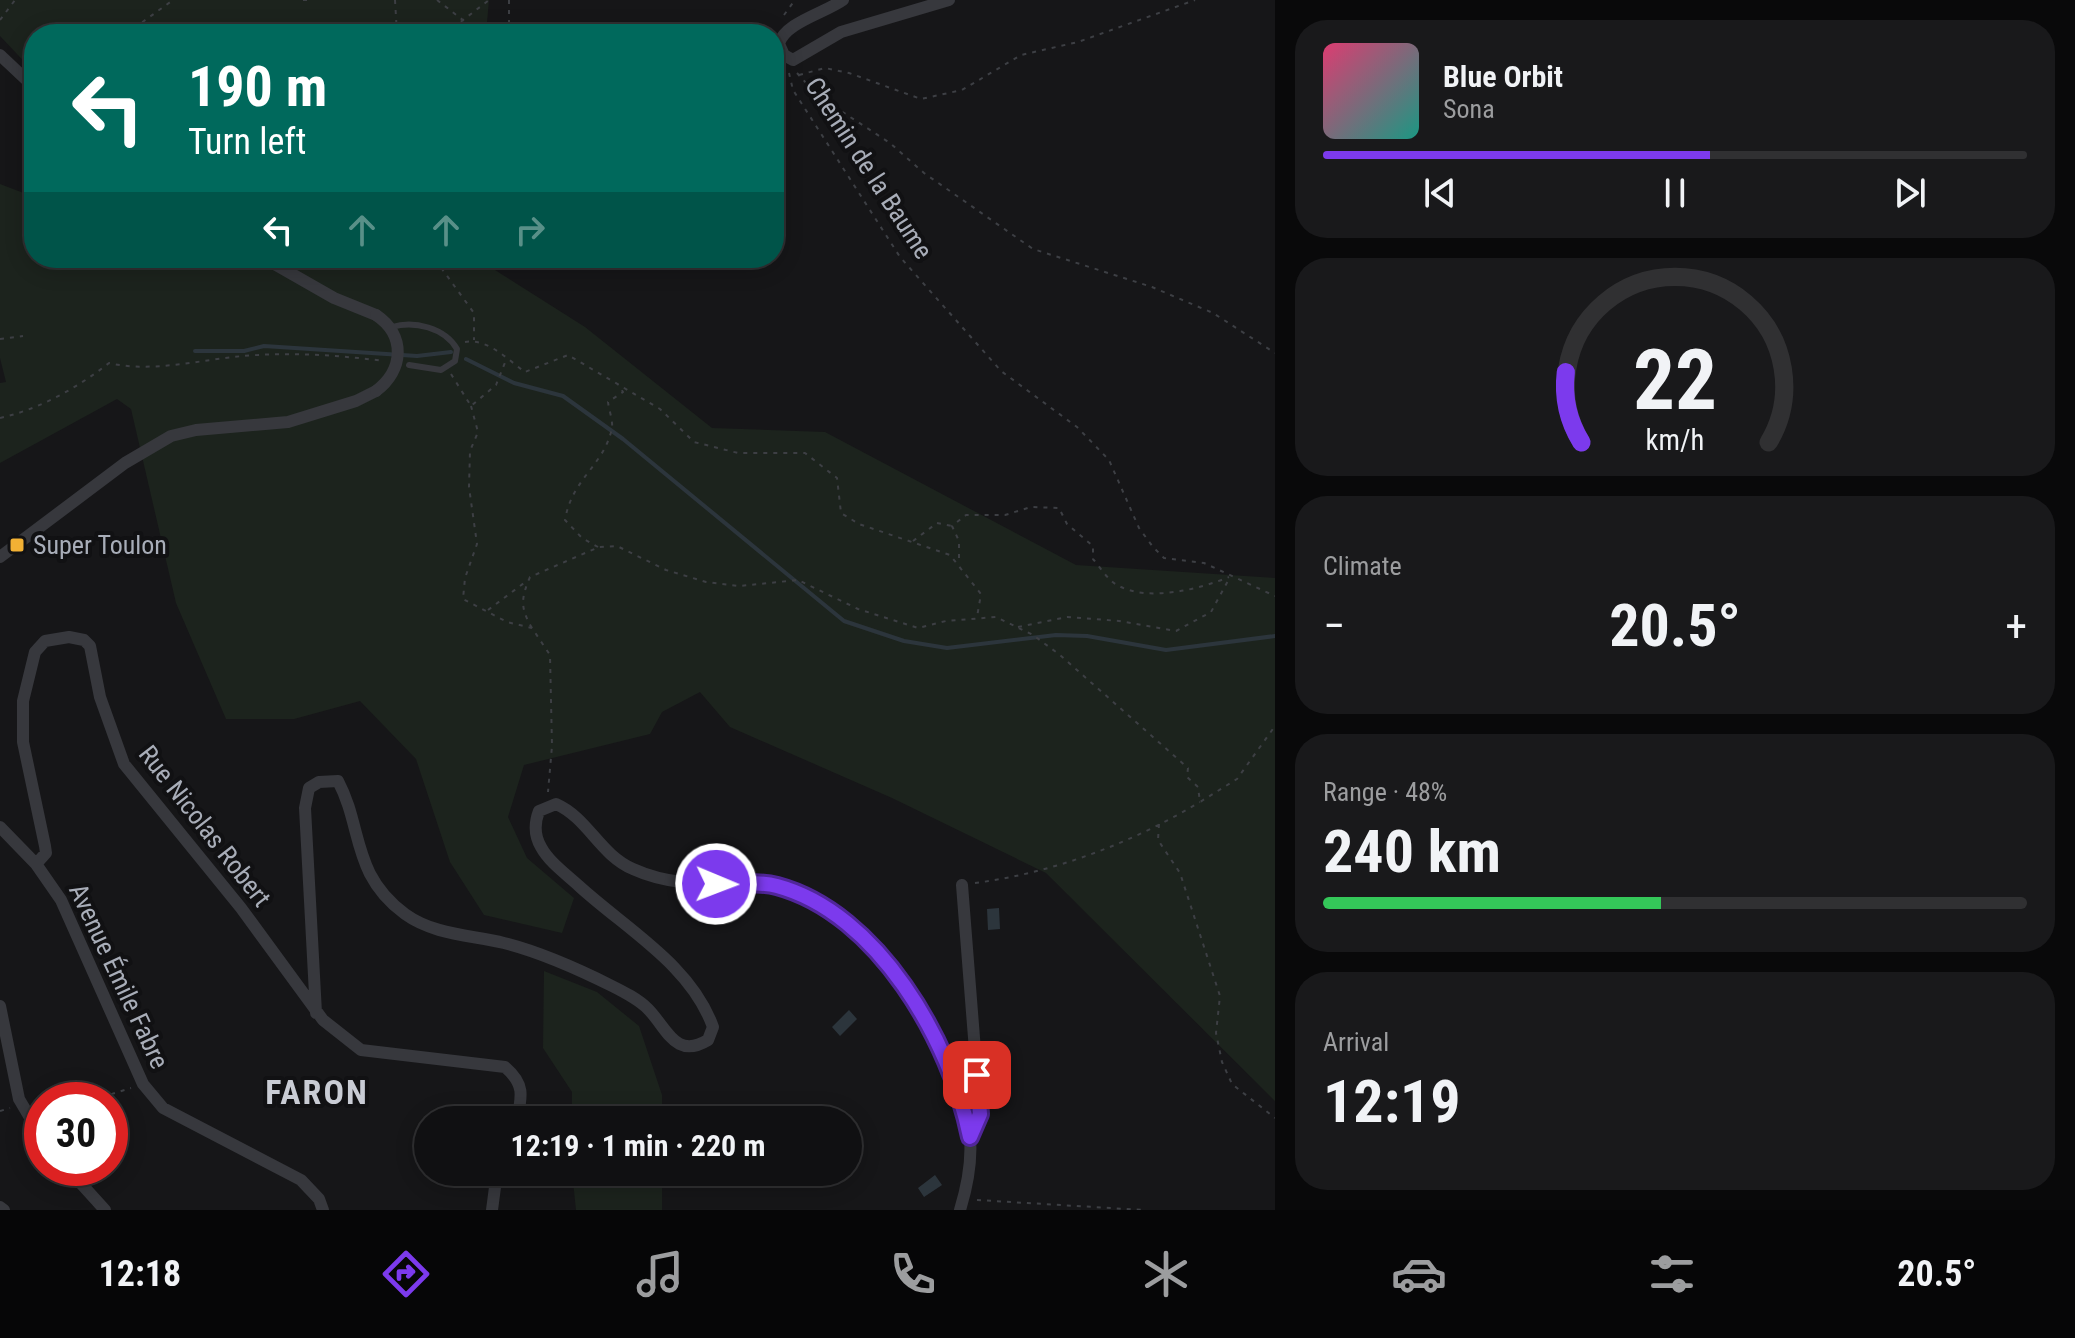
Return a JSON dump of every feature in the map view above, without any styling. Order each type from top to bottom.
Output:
[{"type":"street","points":[[784,35],[843,0]]},
{"type":"street","points":[[784,51],[791,60],[841,32],[949,0]]},
{"type":"street","points":[[0,55],[24,78]]},
{"type":"street","points":[[0,557],[125,463],[171,436],[196,430],[288,422],[356,401],[386,384],[397,365],[397,340],[392,327],[376,315],[322,292],[281,268]]},
{"type":"street","name":"Rue Nicolas Robert","points":[[36,864],[46,853],[23,742],[27,676],[35,652],[45,641],[69,637],[84,640],[90,646],[100,697],[124,764],[241,908],[316,1013]]},
{"type":"street","points":[[519,1106],[522,1088],[517,1077],[505,1067],[361,1050],[341,1037],[316,1013],[305,808],[309,788],[319,782],[338,781],[360,858],[378,885],[405,914],[459,936],[504,943],[612,986],[647,1008],[672,1043],[690,1047],[708,1040],[713,1027],[700,997],[665,958],[591,897],[540,846],[535,821],[539,811],[556,804],[570,810],[599,845],[635,870],[676,883],[776,885],[818,903],[841,918],[881,958],[919,1007],[946,1057],[970,1137],[971,1160],[962,1205]]},
{"type":"street","name":"Avenue Émile Fabre","points":[[0,827],[36,864],[61,900],[143,1084],[163,1108],[301,1180],[319,1199],[323,1210]]},
{"type":"street","points":[[962,885],[980,1114],[970,1137]]},
{"type":"street","points":[[0,1006],[19,1099],[24,1107]]},
{"type":"street","points":[[83,1186],[105,1210]]},
{"type":"street","points":[[492,1210],[495,1186]]},
{"type":"lane","points":[[392,327],[401,324],[438,330],[454,343],[455,361],[447,367],[430,370],[409,365]]},
{"type":"path","points":[[0,20],[15,0]]},
{"type":"path","points":[[140,24],[173,0]]},
{"type":"path","points":[[303,0],[310,0]]},
{"type":"path","points":[[395,0],[396,24]]},
{"type":"path","points":[[437,0],[465,24]]},
{"type":"path","points":[[457,24],[489,0]]},
{"type":"path","points":[[509,0],[509,24]]},
{"type":"path","points":[[799,75],[825,68],[921,99],[962,90],[1021,55],[1078,42],[1195,0]]},
{"type":"path","points":[[791,60],[799,75],[818,96],[890,143],[924,173],[1033,249],[1152,287],[1213,313],[1275,353]]},
{"type":"path","name":"Chemin de la Baume","points":[[791,60],[793,90],[827,138],[900,257],[1001,371],[1077,427],[1109,460],[1139,528],[1164,558],[1204,563],[1275,596]]},
{"type":"path","points":[[442,268],[474,313],[474,340]]},
{"type":"path","points":[[0,339],[23,336]]},
{"type":"path","points":[[454,343],[474,340],[496,350],[525,372],[568,355],[660,409],[694,442],[738,453],[805,453],[837,478],[841,513],[859,524],[958,561],[981,594],[977,618]]},
{"type":"path","points":[[0,418],[28,411],[86,381],[109,363],[132,368],[246,356],[322,354],[409,365]]},
{"type":"path","points":[[471,406],[496,385],[506,359]]},
{"type":"path","points":[[447,367],[471,406],[478,432],[470,451],[469,487],[477,544],[465,578],[463,599],[507,622],[532,628]]},
{"type":"path","points":[[599,547],[582,538],[565,520],[578,483],[603,454],[612,426],[608,402],[623,392],[618,384]]},
{"type":"path","points":[[912,542],[937,523],[952,526],[966,515],[1005,515],[1031,507],[1059,508],[1067,524],[1093,546],[1093,559],[1118,586],[1149,592],[1204,588],[1230,577]]},
{"type":"path","points":[[952,526],[959,541],[958,561]]},
{"type":"path","points":[[486,611],[529,580],[599,547],[617,546],[666,570],[706,582],[739,586],[798,580],[858,609],[918,628],[996,617],[1036,637],[1082,673],[1188,768],[1187,777],[1198,787],[1201,802]]},
{"type":"path","points":[[1017,627],[1067,617],[1119,621],[1176,631],[1211,612],[1230,577]]},
{"type":"path","points":[[529,580],[522,597],[522,611],[550,655],[552,746],[548,806]]},
{"type":"path","points":[[962,885],[1037,871],[1159,824],[1237,779],[1275,726]]},
{"type":"path","points":[[1159,824],[1158,840],[1180,873],[1220,996],[1216,1033],[1222,1062],[1232,1084],[1275,1118]]},
{"type":"path","points":[[128,1088],[135,1086]]},
{"type":"path","points":[[0,1111],[13,1107]]},
{"type":"path","points":[[962,1205],[1143,1210]]},
{"type":"shaded area","points":[[0,0],[489,0],[487,24],[24,24],[24,61],[0,36]]},
{"type":"shaded area","points":[[0,184],[24,193],[24,268],[492,268],[585,327],[712,428],[825,432],[1076,565],[1275,578],[1275,1101],[1046,873],[892,798],[730,727],[700,692],[662,712],[650,734],[524,765],[508,817],[527,858],[574,898],[562,933],[484,915],[450,862],[416,759],[360,701],[294,719],[226,719],[176,603],[131,409],[117,399],[0,463],[0,383],[6,382],[0,358]]},
{"type":"shaded area","points":[[999,908],[1000,929],[988,930],[987,909]]},
{"type":"shaded area","points":[[544,971],[597,992],[639,1026],[662,1095],[662,1106],[572,1106],[572,1092],[543,1048]]},
{"type":"shaded area","points":[[849,1010],[857,1019],[840,1036],[832,1027]]},
{"type":"shaded area","points":[[935,1175],[942,1185],[924,1197],[918,1188]]},
{"type":"shaded area","points":[[573,1186],[662,1186],[662,1210],[576,1210]]},
{"type":"waterway","points":[[195,351],[244,351],[264,346],[417,356],[451,352]]},
{"type":"waterway","points":[[466,359],[514,383],[563,396],[623,439],[844,621],[904,641],[947,648],[1056,635],[1087,636],[1166,650],[1275,636]]},
{"type":"place","name":"Super Toulon","points":[[17,545]]},
{"type":"district","name":"FARON","points":[[317,1092]]},
{"type":"route","points":[[716,884],[776,885],[818,903],[841,918],[881,958],[919,1007],[946,1057],[970,1137],[980,1114],[977,1075]]}]
